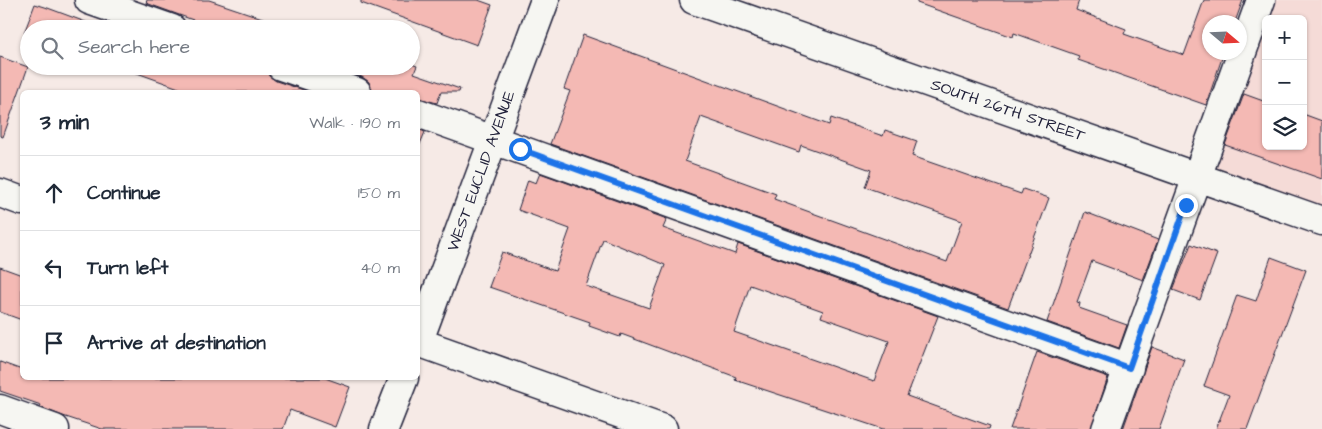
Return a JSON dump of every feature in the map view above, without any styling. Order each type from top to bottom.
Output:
[{"type":"street","points":[[89,0],[146,20]]},
{"type":"street","name":"WEST EUCLID AVENUE","points":[[420,337],[544,0]]},
{"type":"street","name":"SOUTH 26TH STREET","points":[[694,0],[1322,221]]},
{"type":"street","points":[[1106,429],[1261,0]]},
{"type":"street","points":[[307,75],[351,90]]},
{"type":"street","points":[[420,114],[1129,368]]},
{"type":"street","points":[[0,193],[20,200]]},
{"type":"street","points":[[420,343],[663,429]]},
{"type":"street","points":[[384,429],[403,380]]},
{"type":"street","points":[[0,409],[55,429]]},
{"type":"shaded area","points":[[1261,0],[1322,0],[1322,221],[1197,177],[1239,60],[1247,60],[1247,39]]},
{"type":"building","points":[[147,0],[209,0],[268,20],[193,20],[146,3]]},
{"type":"building","points":[[361,0],[478,0],[492,5],[477,45],[420,24],[420,20],[408,20],[361,3]]},
{"type":"building","points":[[917,0],[1079,0],[1076,10],[1126,29],[1124,34],[1184,55],[1204,0],[1243,0],[1238,15],[1202,15],[1202,60],[1221,60],[1206,105],[1078,60],[1079,56],[1014,33],[1013,37],[917,3]]},
{"type":"building","points":[[35,4],[80,20],[29,20]]},
{"type":"building","points":[[583,35],[829,125],[831,118],[883,136],[885,130],[917,141],[912,156],[1021,194],[1023,189],[1049,198],[1008,308],[550,144],[570,91],[564,89]],"holes":[[[701,117],[799,152],[801,145],[871,170],[865,187],[962,221],[947,262],[774,199],[776,194],[685,161]]]},
{"type":"building","points":[[0,57],[20,64],[20,75],[25,75],[3,137],[0,136]]},
{"type":"building","points":[[143,75],[269,75],[276,81],[304,90],[184,90]]},
{"type":"building","points":[[356,75],[420,75],[460,89],[459,92],[441,92],[437,103],[420,99],[420,90],[371,90],[369,82]]},
{"type":"building","points":[[1244,94],[1262,101],[1262,150],[1307,150],[1307,115],[1322,121],[1322,179],[1225,145]]},
{"type":"building","points":[[420,130],[425,132],[420,144]]},
{"type":"building","points":[[540,173],[667,219],[663,228],[735,254],[738,244],[938,316],[907,396],[990,426],[989,429],[883,429],[735,380],[736,377],[621,334],[620,337],[589,326],[590,322],[489,287],[502,252],[555,271],[570,229],[518,210],[528,180],[536,183]],"holes":[[[603,239],[665,265],[649,308],[586,286]],[[750,285],[823,311],[821,317],[889,341],[874,381],[734,332]]]},
{"type":"building","points":[[1085,212],[1158,240],[1143,280],[1092,261],[1077,302],[1080,303],[1079,308],[1127,325],[1119,348],[1047,322]]},
{"type":"building","points":[[1191,244],[1217,254],[1200,300],[1173,290]]},
{"type":"building","points":[[1271,257],[1306,270],[1247,429],[1216,429],[1229,395],[1204,386],[1237,295],[1256,301]]},
{"type":"building","points":[[0,267],[20,274],[20,319],[0,312]]},
{"type":"building","points":[[1152,347],[1184,359],[1159,429],[1123,429]]},
{"type":"building","points":[[1037,352],[1108,377],[1091,429],[1010,429]]},
{"type":"building","points":[[0,362],[20,369],[20,380],[331,380],[350,387],[335,427],[290,410],[283,429],[102,429],[0,391]]},
{"type":"route","points":[[520,149],[1129,368],[1186,205]]}]
